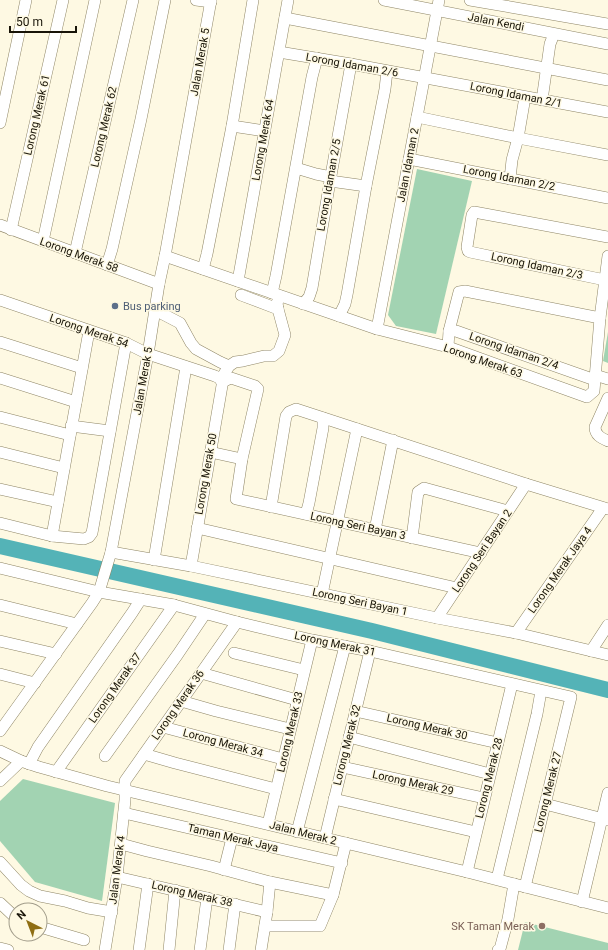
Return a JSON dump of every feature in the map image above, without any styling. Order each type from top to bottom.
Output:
[{"type":"street","points":[[0,123],[26,0]]},
{"type":"street","name":"Lorong Merak 61","points":[[11,230],[63,0]]},
{"type":"street","points":[[43,241],[95,0]]},
{"type":"street","name":"Lorong Merak 62","points":[[75,253],[133,0]]},
{"type":"street","points":[[107,265],[112,249],[141,119],[165,0]]},
{"type":"street","points":[[196,0],[211,1]]},
{"type":"street","points":[[203,269],[232,126],[253,0]]},
{"type":"street","name":"Lorong Merak 64","points":[[238,281],[288,0]]},
{"type":"street","name":"Jalan Kendi","points":[[384,0],[438,5],[554,34],[608,44]]},
{"type":"street","name":"Jalan Kendi","points":[[470,0],[608,24]]},
{"type":"street","name":"Jalan Merak 5","points":[[0,731],[99,592],[110,556],[148,354],[159,284],[211,1]]},
{"type":"street","name":"Jalan Idaman 2","points":[[377,329],[438,5]]},
{"type":"street","points":[[285,18],[608,80]]},
{"type":"street","points":[[542,100],[550,44],[554,34]]},
{"type":"street","name":"Lorong Idaman 2/6","points":[[279,52],[424,78]]},
{"type":"street","points":[[155,310],[180,323],[190,343],[196,349],[229,366],[235,362],[264,356],[273,356],[279,351],[285,335],[277,303],[276,276],[312,77],[317,58]]},
{"type":"street","name":"Lorong Idaman 2/5","points":[[303,304],[309,297],[312,288],[351,64]]},
{"type":"street","points":[[339,316],[345,304],[347,295],[387,71]]},
{"type":"street","name":"Lorong Idaman 2/1","points":[[424,78],[608,112]]},
{"type":"street","points":[[510,178],[512,160],[518,138],[525,97]]},
{"type":"street","points":[[417,118],[608,155]]},
{"type":"street","points":[[232,126],[265,131]]},
{"type":"street","name":"Lorong Idaman 2/2","points":[[409,159],[608,198]]},
{"type":"street","points":[[296,168],[330,179],[366,186]]},
{"type":"street","name":"Lorong Idaman 2/3","points":[[604,280],[470,252],[467,248],[472,215],[474,212],[608,237]]},
{"type":"street","name":"Lorong Merak 58","points":[[0,225],[159,284]]},
{"type":"street","name":"Lorong Merak 63","points":[[165,256],[377,329],[448,348],[587,398],[594,391],[595,377]]},
{"type":"street","points":[[595,377],[604,280],[608,256]]},
{"type":"street","points":[[448,348],[448,330],[458,292],[465,291],[600,318]]},
{"type":"street","points":[[241,295],[278,309]]},
{"type":"street","name":"Lorong Merak 54","points":[[0,300],[126,344],[148,354],[215,376],[222,382]]},
{"type":"street","name":"Lorong Idaman 2/4","points":[[448,330],[456,331],[608,380]]},
{"type":"street","points":[[52,536],[89,331]]},
{"type":"street","points":[[0,342],[82,368]]},
{"type":"street","points":[[0,522],[52,536],[84,539],[89,537],[92,533],[126,344]]},
{"type":"street","name":"Lorong Merak 50","points":[[191,566],[222,382],[224,374],[229,366]]},
{"type":"street","points":[[154,560],[186,367]]},
{"type":"street","points":[[0,378],[76,402]]},
{"type":"street","points":[[210,452],[242,459],[258,389],[255,386],[231,378],[222,382]]},
{"type":"street","points":[[608,398],[595,427],[595,431],[596,434],[602,439],[608,441]]},
{"type":"street","points":[[271,507],[286,416],[289,412],[296,409],[526,484],[605,508]]},
{"type":"street","points":[[0,417],[71,431],[110,431]]},
{"type":"street","points":[[306,514],[323,428],[323,418]]},
{"type":"street","points":[[322,594],[357,429]]},
{"type":"street","points":[[375,530],[393,440]]},
{"type":"street","points":[[0,452],[64,468]]},
{"type":"street","name":"Lorong Seri Bayan 3","points":[[242,459],[236,499],[481,553]]},
{"type":"street","name":"Lorong Seri Bayan 2","points":[[437,618],[526,484]]},
{"type":"street","points":[[412,538],[418,492],[424,488],[508,511]]},
{"type":"street","points":[[0,489],[58,502]]},
{"type":"street","name":"Lorong Merak Jaya 4","points":[[516,633],[605,508]]},
{"type":"street","points":[[197,528],[457,588]]},
{"type":"street","name":"Lorong Seri Bayan 1","points":[[110,556],[154,560],[191,566],[437,618],[516,633],[608,655]]},
{"type":"street","name":"Lorong Merak 31","points":[[0,568],[99,592],[174,605],[312,640],[370,651],[570,698]]},
{"type":"street","points":[[0,781],[25,762],[38,747],[141,599]]},
{"type":"street","name":"Lorong Merak 37","points":[[56,772],[174,605]]},
{"type":"street","points":[[0,606],[77,624]]},
{"type":"street","points":[[105,756],[205,614]]},
{"type":"street","name":"Lorong Merak 36","points":[[125,789],[125,781],[237,622]]},
{"type":"street","points":[[591,651],[608,625]]},
{"type":"street","name":"Lorong Merak 33","points":[[268,824],[312,640]]},
{"type":"street","points":[[0,641],[56,654]]},
{"type":"street","points":[[298,832],[345,646]]},
{"type":"street","name":"Lorong Merak 32","points":[[324,838],[370,651]]},
{"type":"street","points":[[234,653],[304,670]]},
{"type":"street","points":[[201,673],[297,700]]},
{"type":"street","points":[[0,674],[35,682]]},
{"type":"street","name":"Lorong Merak 28","points":[[467,872],[512,684]]},
{"type":"street","points":[[497,879],[537,714],[541,691]]},
{"type":"street","name":"Lorong Merak 27","points":[[525,887],[570,698]]},
{"type":"street","points":[[181,701],[290,729]]},
{"type":"street","name":"Lorong Merak 30","points":[[355,711],[498,743]]},
{"type":"street","name":"Lorong Merak 34","points":[[163,728],[283,759]]},
{"type":"street","points":[[349,737],[490,774]]},
{"type":"street","name":"Jalan Merak 2","points":[[0,752],[56,772],[107,786],[125,789],[497,879],[608,908]]},
{"type":"street","points":[[144,754],[175,764],[276,789]]},
{"type":"street","name":"Lorong Merak 29","points":[[342,767],[484,798]]},
{"type":"street","name":"Jalan Merak 4","points":[[105,950],[117,877],[126,794],[125,789]]},
{"type":"street","points":[[582,902],[605,819],[608,794]]},
{"type":"street","points":[[334,799],[476,832]]},
{"type":"street","points":[[545,804],[605,819]]},
{"type":"street","name":"Taman Merak Jaya","points":[[124,813],[342,862]]},
{"type":"street","points":[[224,870],[232,838]]},
{"type":"street","points":[[265,926],[320,926],[333,895],[346,843]]},
{"type":"street","points":[[121,844],[270,882],[333,895]]},
{"type":"street","points":[[0,862],[21,885],[40,896],[65,901],[88,908],[112,912]]},
{"type":"street","name":"Lorong Merak 38","points":[[117,877],[267,912]]},
{"type":"street","points":[[261,950],[270,882]]},
{"type":"street","points":[[139,950],[148,884]]},
{"type":"street","points":[[498,950],[500,948],[508,919],[514,884]]},
{"type":"street","points":[[169,950],[175,890]]},
{"type":"street","points":[[200,950],[207,898]]},
{"type":"street","points":[[0,902],[8,910]]},
{"type":"street","points":[[229,950],[235,904]]},
{"type":"street","points":[[48,929],[84,940]]},
{"type":"street","points":[[0,948],[8,950]]},
{"type":"green space","points":[[417,169],[472,181],[436,334],[396,326],[388,315]]},
{"type":"green space","points":[[608,332],[608,363],[603,361]]},
{"type":"green space","points":[[23,779],[115,803],[102,901],[35,882],[0,841],[0,801]]},
{"type":"green space","name":"SK Taman Merak","points":[[525,922],[608,943],[608,950],[518,950]]},
{"type":"waterway","points":[[0,546],[372,631],[608,690]]},
{"type":"place","name":"Bus parking","points":[[115,306]]},
{"type":"place","name":"SK Taman Merak","points":[[542,926]]}]
